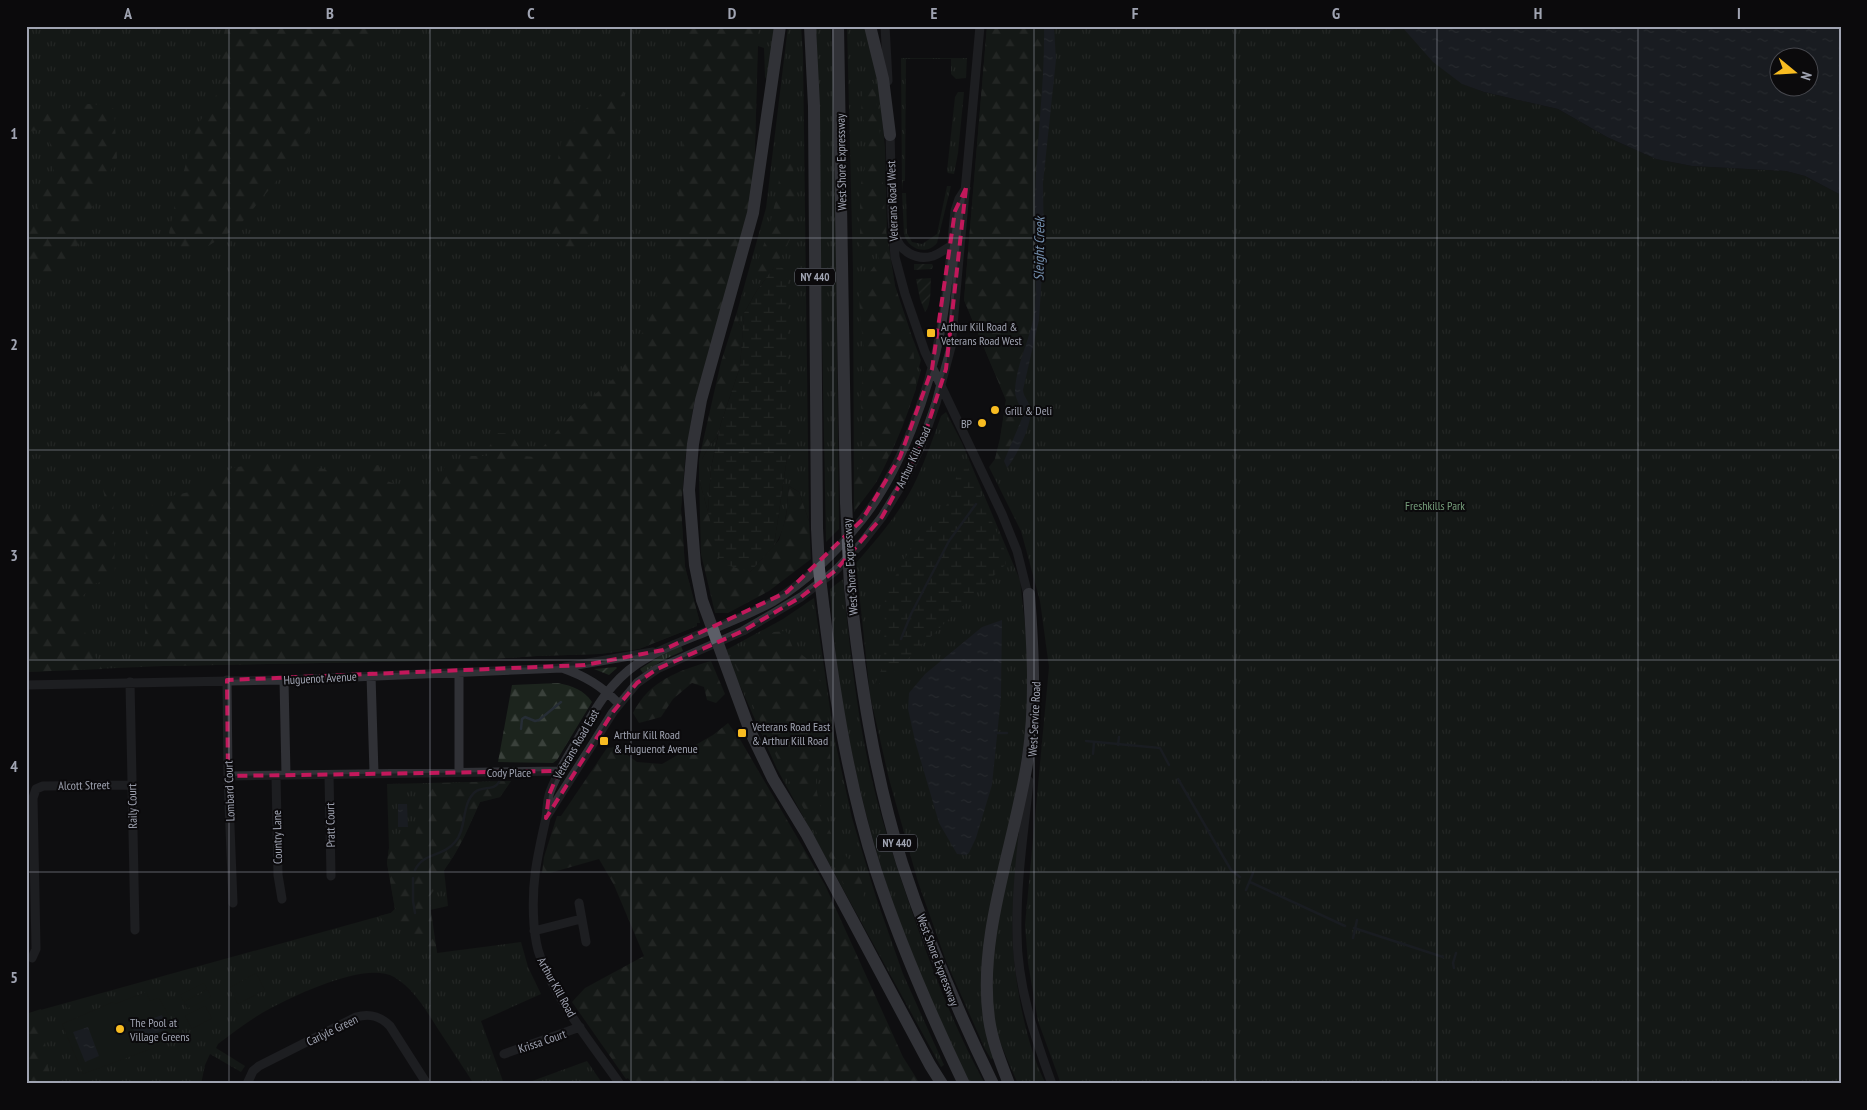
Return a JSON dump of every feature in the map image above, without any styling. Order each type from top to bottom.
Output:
[{"type":"highway","points":[[780,26],[753,213],[701,400],[693,444],[689,490],[694,565],[702,600],[750,731],[773,779],[807,835],[942,1084]]},
{"type":"highway","name":"West Shore Expressway","points":[[810,26],[814,106],[817,528],[824,611],[839,714],[855,791],[876,870],[906,952],[938,1030],[964,1084]]},
{"type":"highway","name":"West Shore Expressway","points":[[838,26],[846,502],[850,587],[856,647],[880,780],[902,862],[930,941],[961,1018],[993,1084]]},
{"type":"highway","points":[[870,26],[883,79],[890,135]]},
{"type":"highway","points":[[1009,1084],[998,1057],[989,1021],[986,989],[994,920],[1028,758],[1033,709],[1034,669],[1029,594]]},
{"type":"street","name":"Veterans Road West","points":[[885,26],[895,257],[917,333],[932,369]]},
{"type":"street","name":"Arthur Kill Road","points":[[717,642],[750,627],[801,597],[835,571],[861,544],[882,517],[904,481],[921,446],[941,387],[951,347],[980,26]]},
{"type":"street","name":"Arthur Kill Road","points":[[712,629],[772,602],[807,577],[862,520],[885,485],[900,456],[919,409],[932,369],[942,325],[955,211],[959,199],[966,188]]},
{"type":"street","points":[[892,217],[896,241],[906,252],[919,258],[934,256],[951,246]]},
{"type":"street","name":"West Service Road","points":[[932,369],[1002,514],[1017,552],[1029,594],[1036,658],[1036,699],[1020,878],[1017,934],[1022,984],[1035,1038],[1052,1084]]},
{"type":"street","name":"Veterans Road East","points":[[546,818],[549,795],[559,771],[607,691],[619,678],[638,663],[712,629]]},
{"type":"street","name":"Veterans Road East","points":[[546,818],[619,704],[637,683],[657,669],[717,642]]},
{"type":"street","points":[[562,668],[663,650]]},
{"type":"street","name":"Huguenot Avenue","points":[[26,685],[284,680],[562,668],[581,675],[607,691],[619,704]]},
{"type":"street","points":[[459,673],[460,772]]},
{"type":"street","points":[[371,676],[374,773]]},
{"type":"street","name":"Lombard Court","points":[[227,680],[228,776],[233,903]]},
{"type":"street","points":[[284,680],[286,775]]},
{"type":"street","name":"Raily Court","points":[[130,682],[135,930]]},
{"type":"street","name":"Cody Place","points":[[228,776],[559,771]]},
{"type":"street","name":"Country Lane","points":[[276,775],[278,875],[282,899]]},
{"type":"street","name":"Pratt Court","points":[[329,775],[331,876]]},
{"type":"street","name":"Alcott Street","points":[[32,958],[36,949],[33,798],[36,789],[43,786],[131,784]]},
{"type":"street","name":"Arthur Kill Road","points":[[546,818],[535,863],[533,885],[536,945],[545,968],[567,1008],[620,1084]]},
{"type":"street","points":[[579,903],[586,942]]},
{"type":"street","points":[[534,931],[581,919]]},
{"type":"street","name":"Carlyle Green","points":[[247,1084],[253,1071],[259,1066],[356,1017],[371,1014],[384,1020],[390,1026],[427,1084]]},
{"type":"street","name":"Krissa Court","points":[[504,1054],[580,1027]]},
{"type":"highlighted area","points":[[966,188],[946,369],[921,446],[882,517],[835,571],[801,597],[743,631],[657,669],[637,683],[613,712],[546,818],[549,795],[559,771],[228,776],[227,680],[585,665],[663,650],[787,592],[862,520],[900,457],[932,369],[955,211]]},
{"type":"green space","points":[[26,26],[777,26],[770,84],[765,77],[764,48],[758,46],[754,180],[693,408],[685,458],[681,509],[685,567],[700,623],[697,623],[697,626],[639,649],[599,654],[479,660],[163,666],[26,672]]},
{"type":"green space","points":[[226,26],[378,26],[337,86],[283,173],[238,227],[202,250],[182,248],[169,233],[176,199],[196,128],[221,87],[221,45]]},
{"type":"green space","points":[[682,26],[758,26],[754,180],[743,233],[693,408],[685,458],[681,509],[685,567],[700,623],[697,623],[697,626],[639,649],[599,654],[479,660],[163,666],[152,659],[145,638],[146,515],[153,504],[163,498],[189,492],[232,468],[255,464],[298,462],[335,472],[350,473],[366,466],[379,465],[387,481],[406,488],[435,490],[445,466],[466,456],[487,456],[489,447],[498,433],[511,433],[524,456],[534,457],[573,413],[619,374],[646,326],[671,255],[686,103],[684,91],[693,38]]},
{"type":"green space","points":[[788,26],[801,26],[803,54],[809,521],[799,492],[789,486],[784,525],[774,546],[788,451],[787,375],[774,267],[744,313],[743,329],[739,324],[737,312],[766,208]]},
{"type":"green space","points":[[816,26],[831,26],[835,130],[839,529],[826,542]]},
{"type":"green space","points":[[847,26],[865,26],[878,81],[885,147],[887,233],[895,286],[921,360],[919,367],[921,370],[917,384],[897,441],[877,481],[854,512],[853,270]]},
{"type":"green space","name":"Freshkills Park","points":[[987,26],[1381,26],[1390,31],[1402,27],[1463,84],[1484,92],[1558,109],[1607,137],[1656,159],[1692,166],[1786,171],[1805,176],[1841,195],[1841,1084],[1061,1084],[1038,1021],[1028,963],[1025,925],[1049,667],[1040,601],[1021,531],[989,467],[995,459],[1006,400],[964,300]]},
{"type":"green space","points":[[987,26],[1044,26],[1045,55],[1035,200],[1036,290],[1034,313],[1017,374],[1020,406],[1023,410],[1023,416],[1004,461],[995,459],[1006,400],[964,300]]},
{"type":"green space","points":[[901,58],[967,58],[966,78],[956,79],[951,74],[951,59],[906,59],[905,181],[903,181],[902,191]]},
{"type":"green space","points":[[869,74],[875,87],[886,232],[895,286],[911,334],[916,389],[895,443],[876,482],[854,512],[854,473],[862,465],[863,419],[860,399],[865,360],[859,295],[869,273],[879,260],[877,251],[860,246],[860,188],[868,155],[869,133],[861,114],[863,85]]},
{"type":"green space","points":[[610,84],[624,92],[603,183],[596,232],[586,248],[566,253],[552,237],[550,201],[563,133]]},
{"type":"green space","points":[[958,92],[964,92],[954,174],[947,171],[955,97]]},
{"type":"green space","points":[[88,104],[104,105],[114,109],[117,158],[91,209],[82,237],[68,264],[47,279],[27,273],[26,233],[54,172],[52,152],[46,129],[26,132],[26,113],[40,109],[66,109]]},
{"type":"green space","points":[[792,161],[795,198],[791,236],[783,253],[765,280],[756,278],[753,273],[767,236],[781,167]]},
{"type":"green space","points":[[947,186],[951,186],[937,243],[933,247],[923,250],[913,247],[909,244],[904,234],[902,193],[906,193],[907,233],[912,242],[922,244],[937,234]]},
{"type":"green space","points":[[914,264],[932,264],[933,266],[932,269],[914,270]]},
{"type":"green space","points":[[774,267],[783,268],[788,282],[788,451],[774,546],[750,572],[720,563],[708,512],[711,468],[721,423],[740,367],[744,313]]},
{"type":"green space","points":[[931,278],[930,300],[925,312],[916,279]]},
{"type":"green space","points":[[737,312],[739,324],[743,329],[740,367],[718,435],[702,459],[699,459],[721,362]]},
{"type":"green space","points":[[946,412],[962,443],[1020,580],[1029,662],[1026,729],[1014,809],[984,963],[995,1058],[991,1059],[946,961],[918,882],[889,779],[870,695],[856,563],[882,533],[905,501],[930,447],[941,416]]},
{"type":"green space","points":[[718,435],[711,468],[708,512],[699,479],[699,459],[702,459]]},
{"type":"green space","points":[[965,461],[1005,551],[1006,564],[891,675],[873,688],[884,664],[885,592],[915,540],[941,518],[952,486]]},
{"type":"green space","points":[[699,479],[708,512],[750,572],[779,540],[786,517],[789,486],[799,492],[809,521],[811,559],[769,591],[728,613],[715,613],[701,554]]},
{"type":"green space","points":[[103,489],[113,491],[115,578],[94,584],[81,598],[87,617],[84,627],[87,641],[102,669],[26,672],[26,520],[41,514],[57,511],[78,514],[91,512],[98,508],[105,500]]},
{"type":"green space","points":[[843,579],[860,718],[870,773],[881,816],[900,878],[931,964],[956,1025],[985,1084],[970,1084],[928,992],[899,922],[868,822],[850,745],[837,668],[830,589]]},
{"type":"green space","points":[[814,598],[834,736],[852,818],[876,897],[903,974],[944,1065],[941,1067],[777,769],[725,652],[783,619]]},
{"type":"green space","points":[[786,631],[793,648],[814,667],[826,696],[831,768],[819,766],[816,789],[823,814],[833,837],[860,877],[864,892],[863,899],[856,898],[847,890],[778,760],[734,663],[742,649],[774,632]]},
{"type":"green space","points":[[681,646],[683,651],[663,660],[643,673],[640,669],[660,656]]},
{"type":"green space","points":[[711,661],[725,694],[716,703],[707,700],[704,687],[692,683],[673,699],[661,717],[639,723],[633,713],[648,692],[656,685],[676,673]]},
{"type":"green space","points":[[616,667],[609,675],[594,669]]},
{"type":"green space","points":[[558,683],[578,689],[592,702],[557,760],[553,763],[498,762],[512,685]]},
{"type":"green space","points":[[728,723],[741,741],[825,885],[903,1057],[920,1084],[632,1084],[628,1078],[626,1079],[572,1002],[585,988],[644,956],[614,885],[599,859],[550,873],[542,873],[544,857],[557,816],[561,816],[607,748],[617,747],[637,762],[662,764],[713,735]]},
{"type":"green space","points":[[511,781],[500,797],[480,802],[460,846],[444,870],[448,906],[430,910],[437,953],[521,942],[528,967],[541,994],[481,1021],[504,1084],[474,1084],[414,994],[394,977],[382,973],[367,973],[332,981],[283,1002],[250,1020],[218,1044],[216,1048],[245,1066],[241,1072],[210,1054],[205,1065],[201,1084],[26,1084],[26,1014],[391,913],[395,909],[387,863],[389,848],[387,784]]},
{"type":"green space","points":[[511,781],[500,797],[480,802],[460,846],[444,870],[444,877],[429,897],[437,953],[425,951],[394,924],[386,923],[379,916],[391,913],[395,909],[387,863],[389,848],[393,848],[393,837],[416,836],[416,820],[419,806],[426,794],[438,783]]},
{"type":"green space","points":[[1017,835],[1020,835],[1014,895],[1013,934],[1016,978],[1031,1047],[1046,1084],[1018,1084],[998,1034],[990,1005],[989,985],[993,942]]},
{"type":"green space","points":[[256,973],[265,990],[238,1004],[229,988]]},
{"type":"green space","points":[[204,983],[207,989],[183,1001],[180,995]]},
{"type":"green space","points":[[208,990],[211,997],[187,1009],[184,1002]]},
{"type":"green space","name":"The Pool at Village Greens","points":[[146,992],[150,1001],[159,998],[179,1034],[156,1047],[83,1074],[62,1024],[113,1002],[115,1004]]},
{"type":"green space","points":[[205,1006],[212,1018],[192,1029],[185,1016]]},
{"type":"green space","points":[[41,1009],[50,1084],[26,1084],[26,1014]]},
{"type":"green space","points":[[587,1061],[602,1083],[524,1084]]},
{"type":"water","points":[[1044,26],[1054,26],[1056,60],[1043,183],[1044,244],[1039,320],[1023,390],[1029,403],[1031,414],[1027,430],[1019,448],[1007,468],[1004,461],[1023,416],[1015,394],[1016,380],[1034,317],[1035,306],[1035,200]]},
{"type":"water","points":[[1381,26],[1841,26],[1841,195],[1805,176],[1786,171],[1692,166],[1656,159],[1607,137],[1558,109],[1484,92],[1462,84],[1433,62],[1402,27],[1390,31]]},
{"type":"water","points":[[1002,620],[1001,697],[992,785],[976,838],[969,853],[966,855],[957,854],[939,823],[915,741],[908,709],[909,693],[925,674],[982,627]]},
{"type":"water","points":[[398,804],[407,804],[408,827],[398,827]]},
{"type":"water","points":[[162,1015],[167,1029],[138,1041],[132,1026]]},
{"type":"water","points":[[88,1027],[99,1056],[85,1062],[73,1032]]},
{"type":"waterway","name":"Sleight Creek","points":[[901,639],[911,614],[949,541],[976,504]]},
{"type":"waterway","points":[[521,729],[522,719],[525,717],[535,721],[539,720],[561,702]]},
{"type":"waterway","points":[[997,733],[1007,733]]},
{"type":"waterway","points":[[1118,745],[1119,737]]},
{"type":"waterway","points":[[1086,741],[1160,748],[1169,765]]},
{"type":"waterway","points":[[1093,754],[1094,742]]},
{"type":"waterway","points":[[1178,779],[1231,870],[1240,877]]},
{"type":"waterway","points":[[415,870],[423,860],[450,847],[459,837],[468,803],[475,792],[494,787],[499,782]]},
{"type":"waterway","points":[[1246,890],[1253,873]]},
{"type":"waterway","points":[[413,878],[415,913]]},
{"type":"waterway","points":[[1250,882],[1345,926]]},
{"type":"waterway","points":[[1353,938],[1357,920]]},
{"type":"waterway","points":[[1354,928],[1443,957]]},
{"type":"waterway","points":[[1454,968],[1453,963],[1456,953]]},
{"type":"place","name":"Arthur Kill Road & Veterans Road West","points":[[931,333]]},
{"type":"place","name":"Grill & Deli","points":[[995,410]]},
{"type":"place","name":"BP","points":[[982,423]]},
{"type":"place","name":"Veterans Road East & Arthur Kill Road","points":[[742,733]]},
{"type":"place","name":"Arthur Kill Road & Huguenot Avenue","points":[[604,741]]},
{"type":"place","name":"The Pool at Village Greens","points":[[120,1029]]}]
